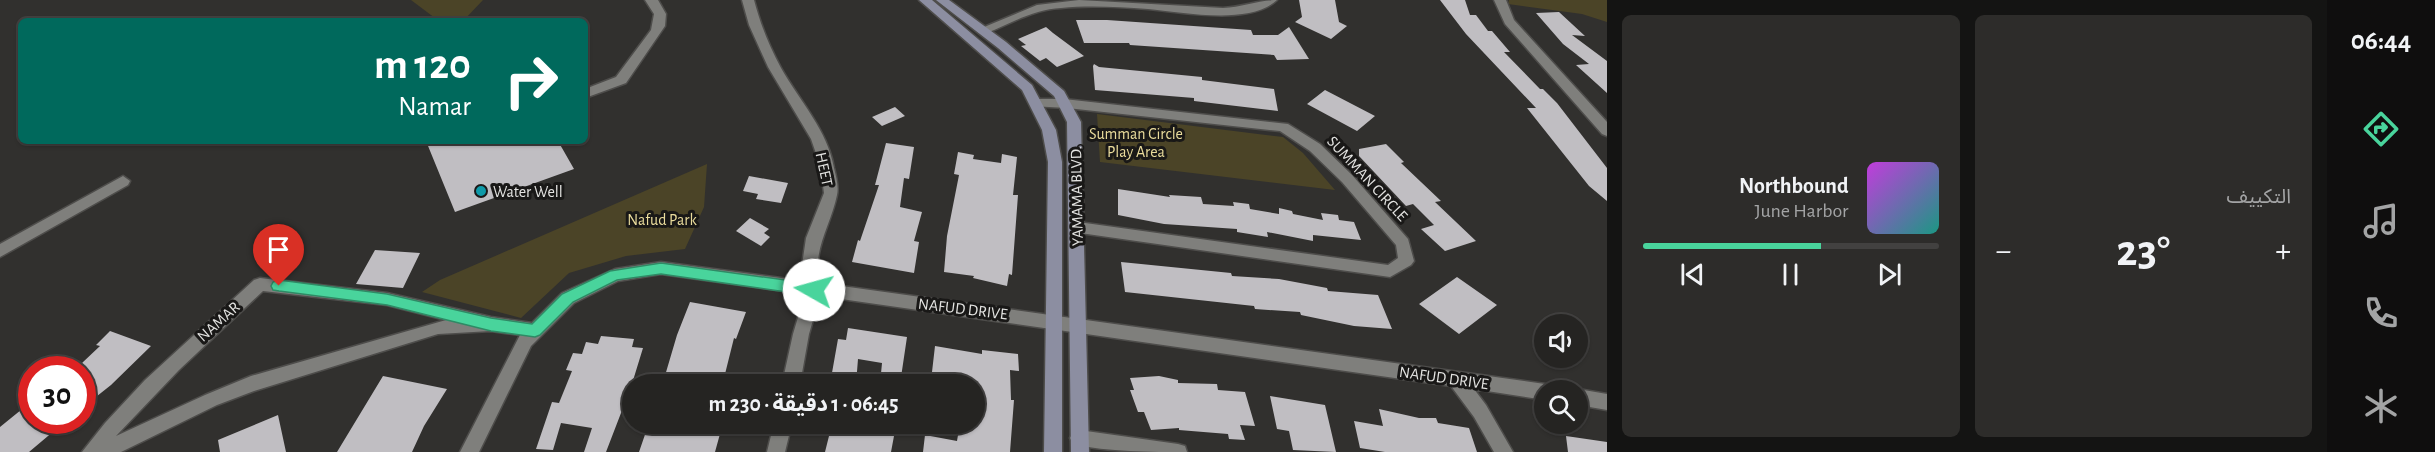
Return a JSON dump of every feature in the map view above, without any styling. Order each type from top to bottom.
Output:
[{"type":"main road","name":"YAMAMA BLVD.","points":[[925,0],[1027,88],[1049,130],[1055,162],[1053,452]]},
{"type":"main road","name":"YAMAMA BLVD.","points":[[942,0],[983,30],[1059,94],[1074,122],[1078,228],[1079,445]]},
{"type":"street","points":[[588,93],[621,80],[657,30],[661,23],[660,14],[657,6],[651,0]]},
{"type":"street","name":"HEET","points":[[748,0],[755,25],[774,66],[818,139],[827,165],[831,193],[814,238],[809,272],[814,290],[801,334],[793,374]]},
{"type":"street","points":[[983,30],[1061,2],[1108,2],[1234,11],[1257,7],[1271,0]]},
{"type":"street","points":[[1500,0],[1509,21],[1607,131]]},
{"type":"street","points":[[1036,103],[1064,104]]},
{"type":"street","name":"SUMMAN CIRCLE","points":[[1064,104],[1283,127],[1299,134],[1316,147],[1403,243],[1406,261],[1390,271],[1078,228]]},
{"type":"street","points":[[0,251],[123,181]]},
{"type":"street","name":"NAFUD DRIVE","points":[[469,452],[525,341],[568,298],[615,275],[661,268],[1054,320],[1534,390]]},
{"type":"street","name":"NAMAR","points":[[92,452],[136,400],[194,343],[260,284],[387,299],[491,324],[536,331]]},
{"type":"street","name":"NAMAR","points":[[102,452],[210,400],[261,380],[438,327],[491,324]]},
{"type":"street","points":[[1456,379],[1480,411],[1504,452]]},
{"type":"street","points":[[1588,399],[1607,402]]},
{"type":"street","points":[[776,452],[780,434]]},
{"type":"street","points":[[1079,445],[1178,452]]},
{"type":"green space","points":[[411,0],[483,0],[466,18],[435,18]]},
{"type":"green space","points":[[1509,0],[1607,0],[1607,22],[1582,14],[1508,4]]},
{"type":"green space","name":"Summan Circle Play Area","points":[[1097,114],[1283,137],[1303,153],[1335,190],[1100,162]]},
{"type":"green space","name":"Nafud Park","points":[[707,164],[704,207],[685,249],[626,256],[569,273],[521,318],[422,292],[440,280]]},
{"type":"building","points":[[1299,0],[1335,0],[1339,22],[1347,26],[1331,39],[1295,22],[1302,17]]},
{"type":"building","points":[[1440,0],[1465,0],[1470,15],[1476,15],[1488,31],[1492,31],[1510,52],[1504,52],[1557,103],[1607,168],[1607,201],[1589,186],[1527,108],[1536,108],[1466,34]]},
{"type":"building","points":[[1559,12],[1585,36],[1572,35],[1607,61],[1607,93],[1576,65],[1589,64],[1563,44],[1536,13]]},
{"type":"building","points":[[1076,20],[1251,30],[1253,35],[1278,35],[1289,27],[1309,59],[1277,60],[1274,55],[1130,45],[1129,43],[1084,43]]},
{"type":"building","points":[[1046,27],[1084,56],[1057,67],[1046,58],[1040,61],[1021,46],[1026,45],[1018,39]]},
{"type":"building","points":[[1094,64],[1099,67],[1202,77],[1202,80],[1274,89],[1278,111],[1194,101],[1194,98],[1095,90]]},
{"type":"building","points":[[1325,90],[1375,116],[1357,131],[1307,104]]},
{"type":"building","points":[[895,107],[905,116],[882,126],[872,117]]},
{"type":"building","points":[[886,143],[914,147],[909,179],[904,178],[900,207],[922,212],[914,241],[919,242],[914,273],[852,262],[879,185],[875,185]]},
{"type":"building","name":"Water Well","points":[[427,144],[560,144],[574,169],[455,212]]},
{"type":"building","points":[[1386,144],[1404,162],[1401,163],[1441,201],[1435,202],[1476,241],[1445,251],[1421,229],[1434,225],[1413,204],[1406,206],[1359,156],[1359,149]]},
{"type":"building","points":[[958,152],[974,155],[973,159],[1001,163],[1002,154],[1017,157],[1013,195],[1018,195],[1012,275],[1009,274],[1007,286],[973,278],[974,276],[944,272],[947,236],[959,175],[954,174]]},
{"type":"building","points":[[749,176],[788,183],[781,203],[756,199],[758,194],[743,191]]},
{"type":"building","points":[[1118,189],[1170,197],[1169,195],[1201,197],[1203,204],[1234,206],[1233,202],[1249,204],[1250,209],[1279,214],[1279,208],[1292,211],[1293,214],[1323,220],[1321,213],[1338,215],[1339,220],[1354,222],[1361,240],[1313,235],[1313,241],[1267,232],[1268,237],[1237,232],[1237,229],[1164,224],[1118,215]]},
{"type":"building","points":[[750,218],[769,229],[764,233],[770,237],[761,246],[736,231]]},
{"type":"building","points":[[375,250],[420,253],[403,288],[356,284]]},
{"type":"building","points":[[1121,262],[1231,273],[1232,276],[1279,279],[1327,288],[1328,291],[1378,295],[1392,329],[1354,326],[1301,315],[1300,312],[1255,309],[1254,306],[1125,292]]},
{"type":"building","points":[[1457,277],[1497,305],[1459,334],[1419,304]]},
{"type":"building","points":[[690,302],[746,312],[736,339],[734,338],[725,374],[665,374]]},
{"type":"building","points":[[848,328],[907,337],[901,374],[881,374],[882,363],[858,359],[857,374],[832,374],[838,339],[846,340]]},
{"type":"building","points":[[110,331],[151,346],[96,397],[96,356],[89,356],[100,346],[96,345]]},
{"type":"building","points":[[601,336],[634,339],[632,347],[643,348],[635,374],[622,374],[622,410],[606,452],[584,452],[592,428],[561,423],[553,450],[536,449],[552,402],[559,403],[572,371],[566,370],[573,353],[582,354],[586,342],[598,344]]},
{"type":"building","points":[[935,346],[982,354],[982,350],[1018,354],[1019,371],[1010,370],[1011,400],[1014,400],[1010,452],[923,452],[925,435],[957,441],[958,434],[985,434],[985,374],[932,372]]},
{"type":"building","points":[[383,376],[447,389],[424,426],[412,452],[337,452]]},
{"type":"building","points":[[1159,376],[1178,380],[1178,383],[1217,384],[1218,390],[1245,392],[1255,426],[1240,425],[1245,440],[1229,439],[1228,434],[1179,430],[1179,428],[1151,430],[1144,412],[1138,412],[1130,390],[1134,390],[1130,378]]},
{"type":"building","points":[[1270,396],[1325,405],[1336,452],[1293,450],[1289,431],[1277,429]]},
{"type":"building","points":[[1379,409],[1419,418],[1436,418],[1438,423],[1469,428],[1477,452],[1385,452],[1360,448],[1354,421],[1383,426]]},
{"type":"building","points":[[18,412],[18,434],[50,434],[29,452],[0,452],[0,427]]},
{"type":"building","points":[[278,415],[286,452],[220,452],[218,440]]},
{"type":"building","points":[[645,434],[720,434],[715,452],[639,452]]},
{"type":"building","points":[[830,434],[894,436],[891,452],[825,452]]},
{"type":"building","points":[[1566,436],[1607,442],[1607,452],[1568,452]]},
{"type":"place","name":"Water Well","points":[[481,191]]},
{"type":"route","points":[[279,286],[387,299],[491,324],[535,331],[568,298],[615,275],[661,268],[814,290]]}]
